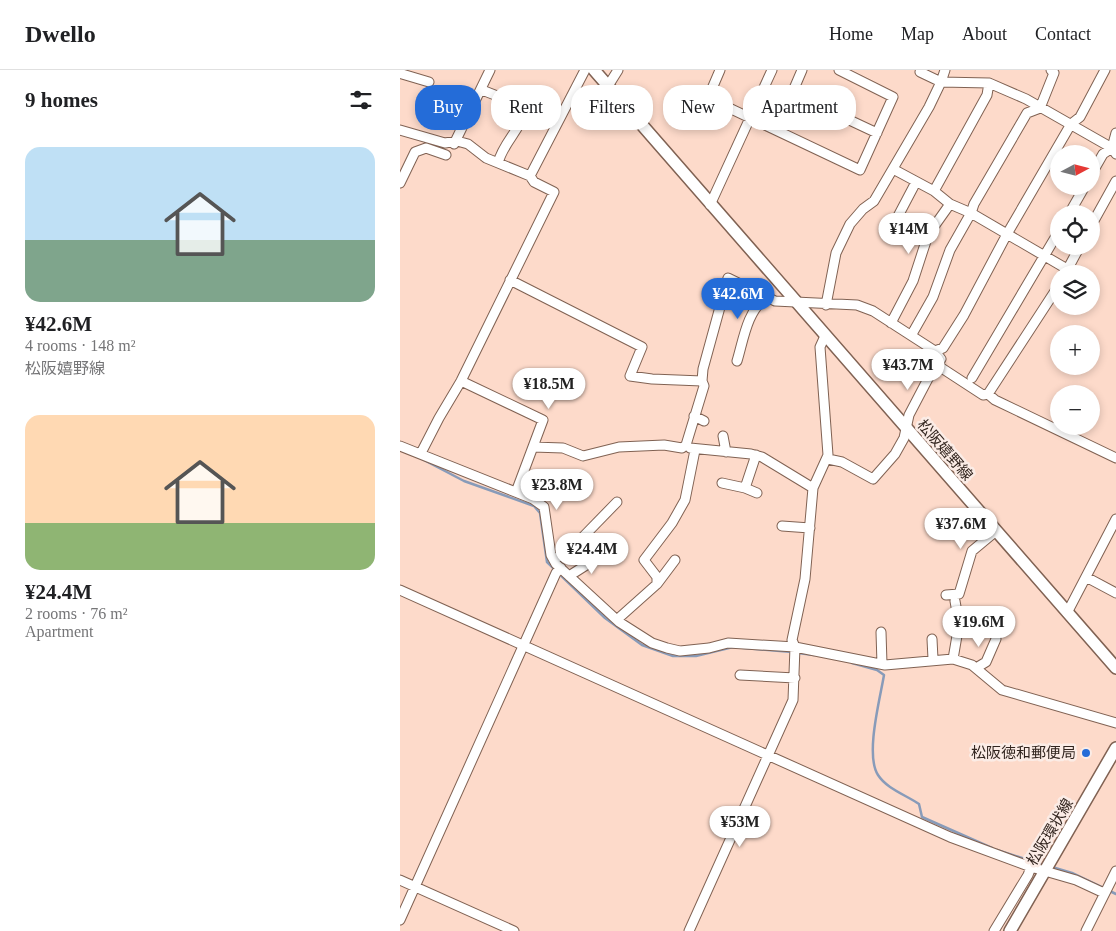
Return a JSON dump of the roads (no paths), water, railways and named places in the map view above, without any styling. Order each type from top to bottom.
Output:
[{"type":"main road","name":"松阪嬉野線","points":[[594,70],[607,85]]},
{"type":"main road","name":"松阪嬉野線","points":[[646,130],[1116,668]]},
{"type":"main road","name":"松阪環状線","points":[[1010,931],[1116,748]]},
{"type":"street","points":[[451,148],[482,90],[490,70]]},
{"type":"street","points":[[530,176],[585,70]]},
{"type":"street","points":[[609,85],[618,70]]},
{"type":"street","points":[[720,70],[708,98],[743,113]]},
{"type":"street","points":[[765,85],[772,70]]},
{"type":"street","points":[[802,70],[793,92],[796,95],[877,133]]},
{"type":"street","points":[[779,130],[860,170],[894,98],[839,70]]},
{"type":"street","points":[[826,305],[836,253],[850,224],[863,209],[874,201],[929,107],[945,70]]},
{"type":"street","points":[[912,334],[933,297],[950,250],[971,213],[974,204],[1027,113],[1040,108],[1053,80],[1054,73],[1051,70]]},
{"type":"street","points":[[935,351],[944,348],[1007,234],[1071,124],[1080,117],[1105,70]]},
{"type":"street","points":[[920,72],[941,82],[988,83],[1026,99],[1114,150]]},
{"type":"street","points":[[402,75],[429,82]]},
{"type":"street","points":[[934,191],[987,95],[988,83]]},
{"type":"street","points":[[482,90],[491,94]]},
{"type":"street","points":[[400,130],[446,143],[451,148]]},
{"type":"street","points":[[498,163],[501,153],[514,130]]},
{"type":"street","points":[[710,205],[744,130]]},
{"type":"street","points":[[1114,150],[1116,133]]},
{"type":"street","points":[[400,183],[415,152],[426,148],[451,148],[468,144],[498,163],[530,176],[534,182],[554,192],[460,381],[438,418],[421,453]]},
{"type":"street","points":[[1100,160],[1104,154],[1114,150]]},
{"type":"street","points":[[893,169],[934,191],[950,204],[971,213],[1056,265]]},
{"type":"street","points":[[1100,210],[1116,181]]},
{"type":"street","points":[[896,220],[916,182]]},
{"type":"street","points":[[891,322],[913,281],[928,235],[950,204]]},
{"type":"street","points":[[972,378],[1050,246]]},
{"type":"street","points":[[684,446],[704,386],[702,369],[728,278],[766,298],[797,304],[857,305],[873,311],[912,334],[935,351],[941,359],[909,415],[904,438],[895,454],[873,479],[842,462],[828,459]]},
{"type":"street","points":[[510,280],[642,347],[630,376],[702,381]]},
{"type":"street","points":[[737,361],[751,317],[761,301],[766,298]]},
{"type":"street","points":[[988,394],[1050,299]]},
{"type":"street","points":[[689,931],[793,700],[795,647],[792,640],[805,579],[813,488],[828,459],[820,347],[825,336]]},
{"type":"street","points":[[937,365],[950,369],[983,395],[988,394],[995,400],[1116,458]]},
{"type":"street","points":[[460,381],[543,420],[516,492]]},
{"type":"street","points":[[694,416],[704,421]]},
{"type":"street","points":[[723,436],[726,452]]},
{"type":"street","points":[[533,447],[564,448],[583,456],[619,447],[664,445],[682,448],[684,446],[695,450],[756,455],[813,488]]},
{"type":"street","points":[[400,446],[533,499],[544,507],[551,555],[554,560],[619,622],[652,643],[680,651],[709,648],[728,643],[795,647],[882,664],[953,659],[972,665],[1002,690],[1116,723]]},
{"type":"street","points":[[657,584],[657,577],[644,560],[672,523],[685,500],[695,450]]},
{"type":"street","points":[[745,488],[756,455]]},
{"type":"street","points":[[722,483],[745,488],[757,493]]},
{"type":"street","points":[[554,560],[578,542],[617,502]]},
{"type":"street","points":[[1067,613],[1116,520]]},
{"type":"street","points":[[782,526],[810,528]]},
{"type":"street","points":[[946,595],[959,594],[972,551],[996,531]]},
{"type":"street","points":[[569,576],[602,555]]},
{"type":"street","points":[[619,622],[620,617],[657,584],[675,560]]},
{"type":"street","points":[[400,920],[556,573],[561,568]]},
{"type":"street","points":[[1086,577],[1116,593]]},
{"type":"street","points":[[400,590],[950,837],[979,843],[1031,867],[1076,880],[1104,893]]},
{"type":"street","points":[[953,659],[959,624],[955,601]]},
{"type":"street","points":[[881,632],[882,664]]},
{"type":"street","points":[[932,639],[933,659]]},
{"type":"street","points":[[976,668],[986,662],[996,639]]},
{"type":"street","points":[[740,675],[795,678]]},
{"type":"street","points":[[994,931],[1031,867]]},
{"type":"street","points":[[1086,931],[1116,871]]},
{"type":"street","points":[[400,880],[514,931]]},
{"type":"waterway","points":[[422,459],[464,481],[534,506],[540,513],[547,562],[605,618],[642,645],[673,656],[696,656],[733,647],[792,652]]},
{"type":"waterway","points":[[798,653],[814,655]]},
{"type":"waterway","points":[[852,663],[877,670],[884,675],[873,741],[874,766],[878,775],[892,788],[919,804],[922,817],[992,848]]},
{"type":"waterway","points":[[997,850],[1044,865]]},
{"type":"waterway","points":[[1052,867],[1072,873],[1116,894]]},
{"type":"place","name":"松阪徳和郵便局","points":[[1086,753]]}]
